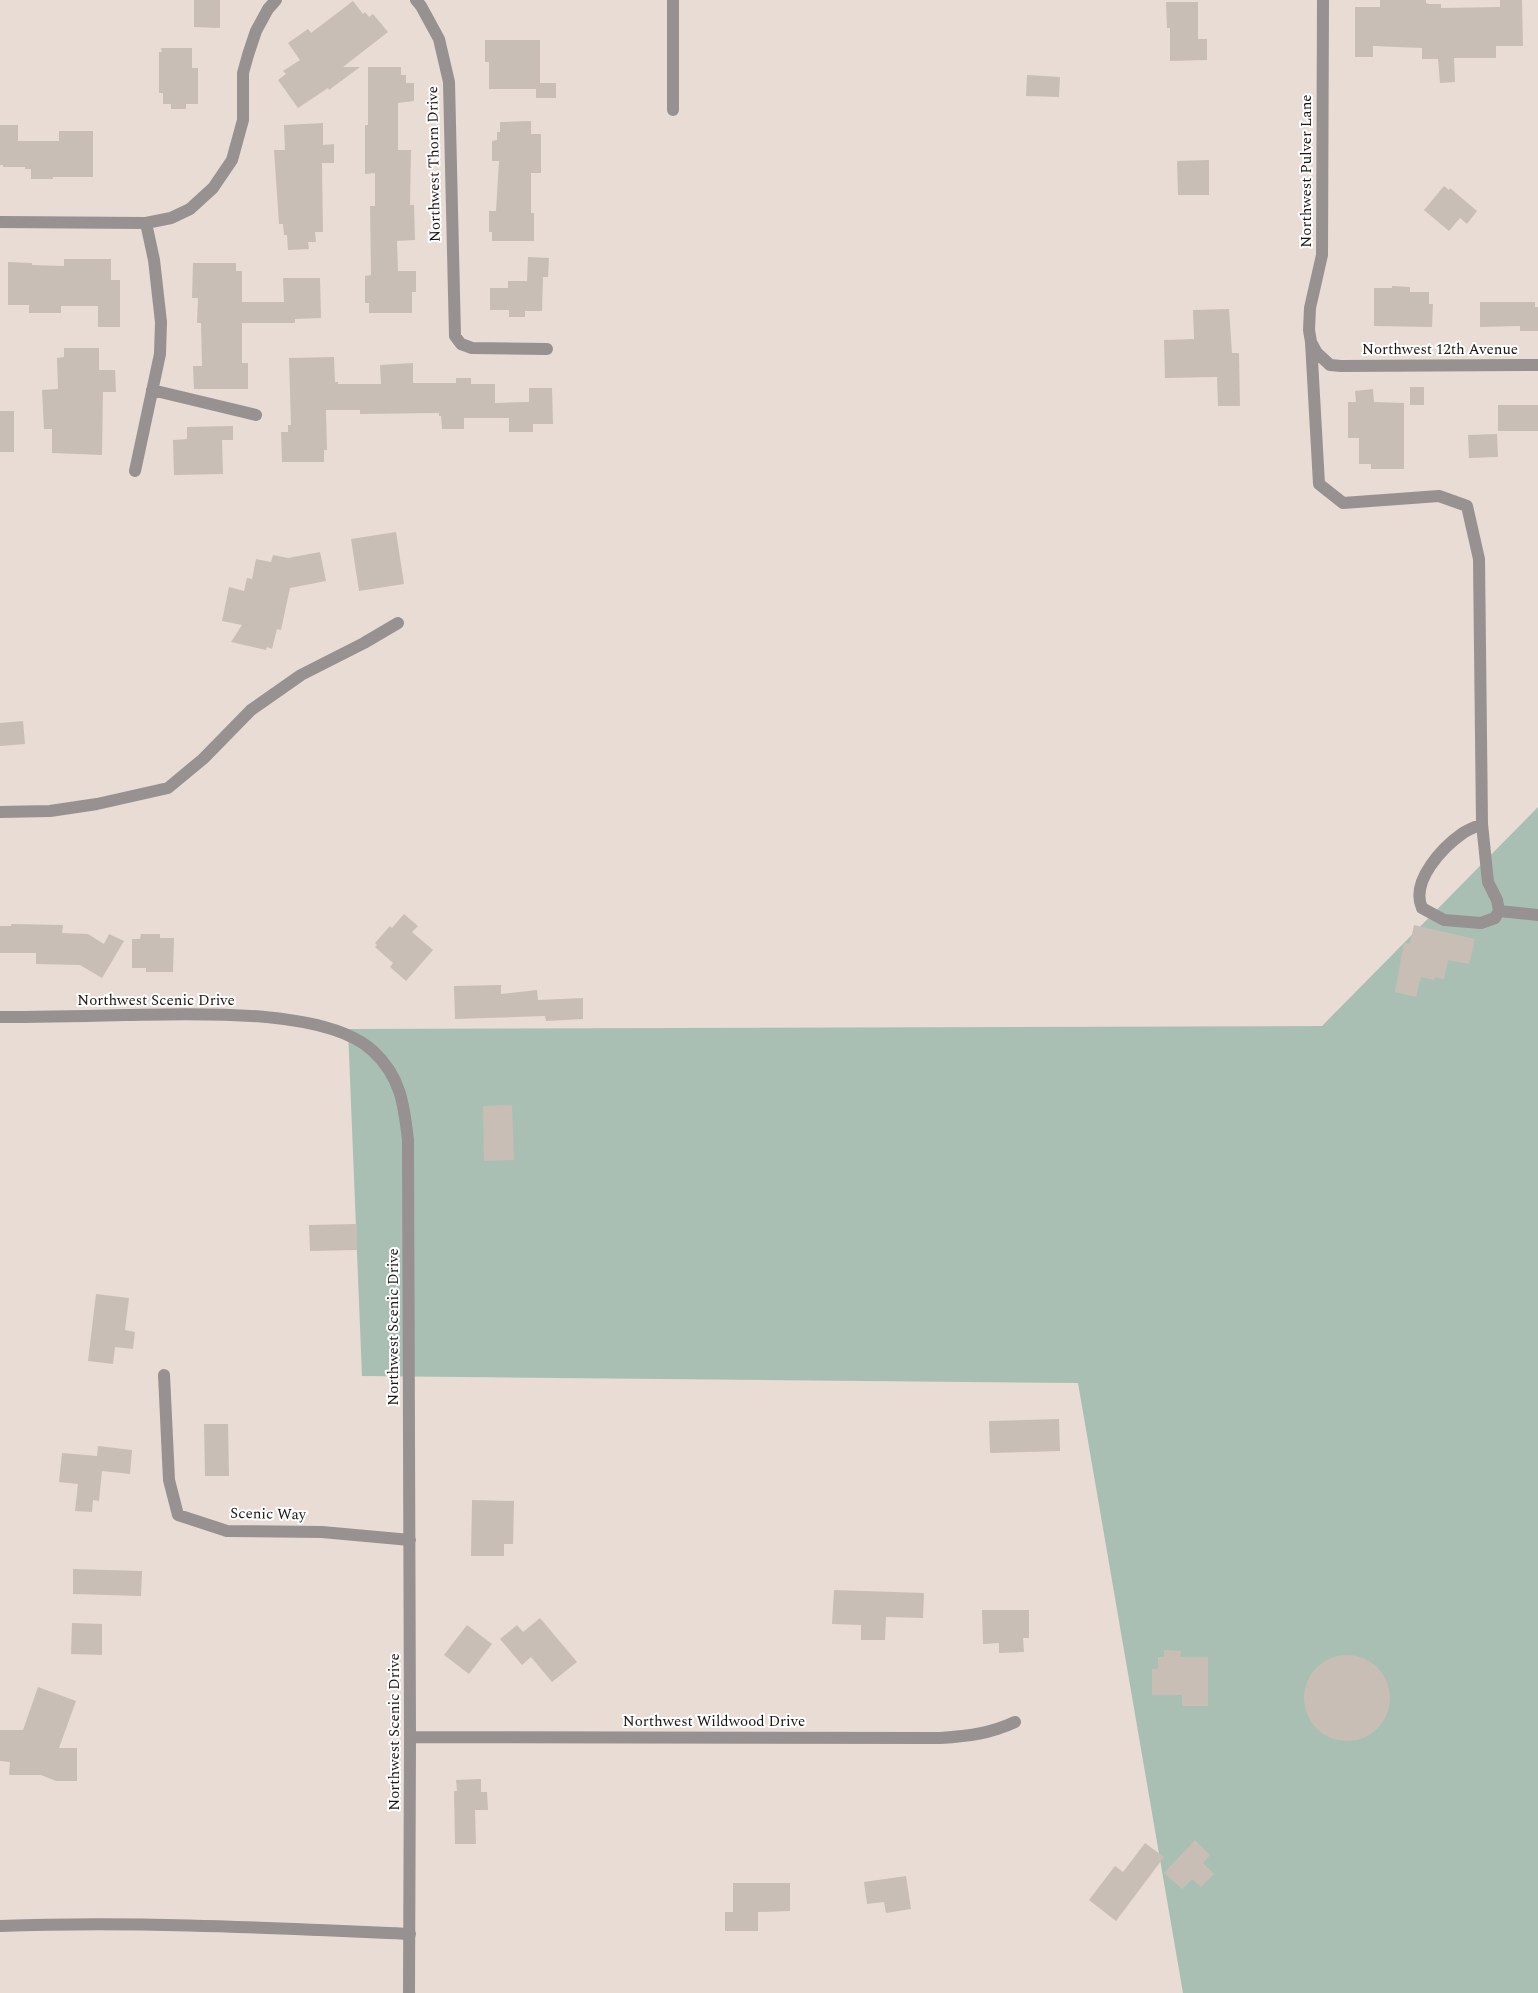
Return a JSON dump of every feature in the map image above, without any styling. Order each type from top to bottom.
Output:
[{"type":"street","points":[[0,222],[146,223],[171,218],[190,209],[213,188],[232,160],[242,120],[243,73],[256,31],[268,8],[276,0]]},
{"type":"street","name":"Northwest Thorn Drive","points":[[416,0],[439,39],[446,62],[449,82],[455,336],[461,344],[472,348],[547,348]]},
{"type":"street","points":[[673,0],[673,110]]},
{"type":"street","name":"Northwest Pulver Lane","points":[[1323,0],[1322,255],[1310,308],[1309,330],[1319,484],[1343,503],[1439,496],[1467,506],[1478,559],[1482,824]]},
{"type":"street","points":[[135,471],[160,354],[161,322],[154,260],[146,223]]},
{"type":"street","name":"Northwest 12th Avenue","points":[[1311,342],[1317,353],[1330,365],[1538,366]]},
{"type":"street","points":[[152,390],[256,415]]},
{"type":"street","points":[[0,812],[50,811],[96,804],[168,788],[203,759],[251,710],[301,675],[364,643],[398,623]]},
{"type":"street","points":[[1482,824],[1488,882],[1497,900],[1499,911],[1495,918],[1481,923],[1444,920],[1422,908],[1419,902],[1420,884],[1440,853],[1464,832],[1482,824]]},
{"type":"street","points":[[1499,911],[1538,915]]},
{"type":"street","name":"Northwest Scenic Drive","points":[[0,1018],[212,1014],[278,1019],[326,1027],[359,1042],[372,1050],[387,1065],[397,1083],[404,1104],[408,1140],[410,1540],[409,1993]]},
{"type":"street","name":"Scenic Way","points":[[164,1375],[169,1480],[178,1515],[227,1531],[322,1532],[410,1540]]},
{"type":"street","name":"Northwest Wildwood Drive","points":[[410,1737],[940,1738],[975,1736],[998,1730],[1015,1722]]},
{"type":"street","points":[[0,1926],[79,1923],[171,1924],[410,1934]]},
{"type":"green space","points":[[1538,807],[1538,1993],[1183,1993],[1078,1383],[362,1376],[348,1029],[1322,1026]]},
{"type":"building","points":[[194,0],[220,0],[220,28],[194,27]]},
{"type":"building","points":[[1380,0],[1426,0],[1426,3],[1429,4],[1441,4],[1441,8],[1500,7],[1500,0],[1522,0],[1523,46],[1496,46],[1496,58],[1454,58],[1455,82],[1440,83],[1438,59],[1422,59],[1422,48],[1373,46],[1373,57],[1355,57],[1355,7],[1380,7]]},
{"type":"building","points":[[353,1],[363,14],[365,12],[369,17],[373,14],[388,32],[343,67],[360,67],[329,90],[328,88],[298,108],[278,80],[286,74],[283,71],[300,60],[288,43],[308,29],[311,33]]},
{"type":"building","points":[[1166,2],[1198,2],[1198,39],[1207,39],[1207,60],[1170,61],[1170,28],[1167,28]]},
{"type":"building","points":[[485,40],[540,40],[540,83],[556,83],[556,98],[536,98],[536,89],[489,89],[489,62],[485,62]]},
{"type":"building","points":[[161,48],[192,48],[192,68],[198,68],[198,104],[186,104],[186,109],[171,109],[171,104],[163,104],[163,93],[159,93],[159,52],[162,52]]},
{"type":"building","points":[[368,67],[401,67],[401,75],[406,75],[406,83],[414,83],[414,101],[398,103],[398,150],[411,150],[410,205],[414,205],[415,240],[397,241],[398,271],[416,271],[416,292],[412,292],[412,313],[369,313],[369,303],[365,303],[365,276],[371,275],[370,206],[375,206],[375,173],[365,174],[365,125],[368,125]]},
{"type":"building","points":[[1027,75],[1060,77],[1059,97],[1026,96]]},
{"type":"building","points":[[531,121],[531,134],[541,134],[541,173],[531,173],[531,213],[534,213],[534,241],[492,241],[492,232],[489,232],[489,211],[496,211],[499,161],[492,161],[492,141],[497,140],[497,132],[500,132],[500,122]]},
{"type":"building","points":[[323,123],[323,145],[334,144],[334,163],[322,163],[323,232],[315,232],[316,242],[308,242],[309,249],[288,250],[287,235],[284,235],[283,224],[279,224],[274,150],[285,150],[284,125]]},
{"type":"building","points":[[0,125],[18,125],[18,141],[59,141],[59,131],[93,131],[93,177],[31,179],[31,169],[25,169],[25,167],[3,167],[3,165],[0,165]]},
{"type":"building","points":[[1209,160],[1209,195],[1178,195],[1177,161]]},
{"type":"building","points":[[1444,186],[1449,190],[1450,188],[1477,211],[1467,224],[1460,218],[1449,231],[1424,210]]},
{"type":"building","points":[[528,257],[549,258],[548,277],[543,277],[542,311],[525,311],[525,317],[509,317],[509,310],[490,310],[490,288],[508,288],[508,281],[527,281]]},
{"type":"building","points":[[64,259],[111,259],[111,280],[120,280],[120,327],[98,327],[98,306],[61,306],[61,313],[29,313],[29,305],[8,305],[8,262],[64,266]]},
{"type":"building","points":[[193,263],[236,263],[236,271],[242,271],[242,302],[284,302],[283,278],[320,278],[321,318],[295,319],[295,323],[242,323],[242,363],[248,363],[248,389],[194,389],[193,366],[202,366],[201,323],[197,323],[198,298],[192,298]]},
{"type":"building","points":[[1392,286],[1410,287],[1410,292],[1429,292],[1429,304],[1433,304],[1432,327],[1374,326],[1374,288],[1392,288]]},
{"type":"building","points":[[1480,302],[1535,302],[1535,307],[1538,307],[1538,331],[1520,331],[1520,326],[1480,327]]},
{"type":"building","points":[[1229,309],[1232,353],[1239,353],[1240,406],[1218,406],[1217,377],[1165,378],[1164,340],[1194,339],[1193,310]]},
{"type":"building","points":[[64,348],[99,348],[99,370],[115,370],[116,392],[103,392],[102,455],[52,453],[52,429],[44,429],[42,390],[58,389],[57,358],[64,357]]},
{"type":"building","points":[[334,357],[335,382],[338,382],[338,384],[381,384],[380,365],[413,363],[413,383],[456,383],[456,378],[471,378],[471,384],[495,384],[495,403],[529,402],[529,388],[552,388],[553,424],[533,424],[533,432],[509,432],[509,418],[464,418],[464,429],[442,429],[439,413],[360,414],[360,410],[326,410],[327,450],[324,450],[324,462],[282,462],[281,432],[288,432],[288,425],[291,425],[289,358]]},
{"type":"building","points":[[1410,387],[1424,387],[1424,405],[1410,405]]},
{"type":"building","points":[[1373,389],[1374,402],[1404,403],[1404,469],[1371,469],[1371,464],[1359,464],[1359,438],[1348,438],[1348,402],[1356,402],[1355,391]]},
{"type":"building","points":[[1498,405],[1538,405],[1538,431],[1498,431]]},
{"type":"building","points":[[0,411],[14,411],[14,452],[0,452]]},
{"type":"building","points":[[233,426],[233,440],[222,440],[223,474],[174,475],[173,440],[187,439],[187,427]]},
{"type":"building","points":[[1497,434],[1498,457],[1469,458],[1468,435]]},
{"type":"building","points":[[396,532],[404,584],[359,591],[351,539]]},
{"type":"building","points":[[320,552],[326,581],[290,588],[281,630],[277,629],[272,649],[267,647],[266,650],[231,642],[242,625],[222,621],[229,587],[244,591],[247,578],[252,579],[256,559],[271,562],[273,555],[288,558]]},
{"type":"building","points":[[23,721],[25,744],[0,746],[0,723]]},
{"type":"building","points":[[404,914],[418,926],[412,932],[433,950],[406,981],[390,967],[393,963],[375,947],[377,945],[375,943]]},
{"type":"building","points":[[11,924],[63,925],[62,933],[88,934],[104,944],[109,934],[124,941],[102,978],[80,965],[36,964],[36,953],[0,953],[0,926],[11,926]]},
{"type":"building","points":[[1414,925],[1475,939],[1469,964],[1448,960],[1444,979],[1435,977],[1434,980],[1421,977],[1416,997],[1395,992],[1404,943],[1410,944]]},
{"type":"building","points":[[141,934],[160,934],[160,938],[174,938],[173,972],[146,972],[146,968],[132,968],[132,939],[140,939]]},
{"type":"building","points":[[501,985],[501,994],[537,990],[538,1000],[583,998],[583,1019],[546,1021],[545,1016],[455,1019],[454,986]]},
{"type":"building","points":[[512,1105],[514,1160],[484,1161],[483,1106]]},
{"type":"building","points":[[357,1224],[357,1250],[310,1251],[309,1225]]},
{"type":"building","points":[[96,1294],[129,1298],[125,1330],[135,1332],[133,1349],[115,1347],[113,1364],[88,1361]]},
{"type":"building","points":[[1059,1419],[1060,1451],[990,1453],[989,1421]]},
{"type":"building","points":[[204,1424],[228,1424],[229,1476],[205,1476]]},
{"type":"building","points":[[98,1446],[132,1450],[130,1474],[102,1471],[99,1501],[93,1500],[92,1512],[75,1511],[78,1484],[59,1482],[62,1453],[97,1456]]},
{"type":"building","points":[[472,1500],[514,1501],[513,1544],[504,1544],[504,1556],[471,1556]]},
{"type":"building","points":[[73,1569],[142,1571],[141,1596],[73,1594]]},
{"type":"building","points":[[834,1590],[924,1593],[923,1618],[886,1617],[885,1640],[861,1640],[861,1625],[832,1624]]},
{"type":"building","points":[[982,1610],[1029,1610],[1029,1638],[1023,1638],[1024,1652],[999,1653],[999,1643],[983,1644]]},
{"type":"building","points":[[540,1618],[577,1662],[552,1682],[531,1657],[522,1665],[500,1639],[517,1625],[523,1632]]},
{"type":"building","points":[[72,1623],[102,1624],[102,1655],[71,1654]]},
{"type":"building","points":[[467,1625],[492,1644],[469,1674],[444,1655]]},
{"type":"building","points":[[1164,1650],[1181,1651],[1180,1657],[1208,1657],[1208,1706],[1182,1706],[1182,1695],[1152,1695],[1152,1669],[1158,1669],[1158,1657],[1164,1657]]},
{"type":"building","points":[[1347,1655],[1363,1658],[1371,1662],[1383,1674],[1387,1682],[1390,1698],[1387,1714],[1383,1722],[1371,1734],[1363,1738],[1347,1741],[1331,1738],[1323,1734],[1311,1722],[1307,1714],[1304,1698],[1307,1682],[1311,1674],[1323,1662],[1331,1658]]},
{"type":"building","points":[[38,1687],[76,1701],[59,1748],[77,1748],[77,1781],[56,1781],[41,1775],[9,1775],[10,1762],[0,1761],[0,1730],[23,1730]]},
{"type":"building","points":[[481,1779],[481,1792],[487,1792],[488,1810],[475,1810],[476,1844],[455,1844],[454,1791],[457,1791],[456,1780]]},
{"type":"building","points":[[1195,1840],[1210,1855],[1203,1863],[1214,1874],[1201,1887],[1192,1879],[1182,1889],[1164,1873]]},
{"type":"building","points":[[1145,1843],[1164,1857],[1116,1921],[1089,1900],[1115,1866],[1123,1872]]},
{"type":"building","points":[[906,1876],[911,1909],[886,1913],[884,1902],[867,1904],[864,1882]]},
{"type":"building","points":[[733,1883],[790,1883],[790,1911],[758,1912],[758,1931],[725,1931],[725,1912],[733,1912]]}]
